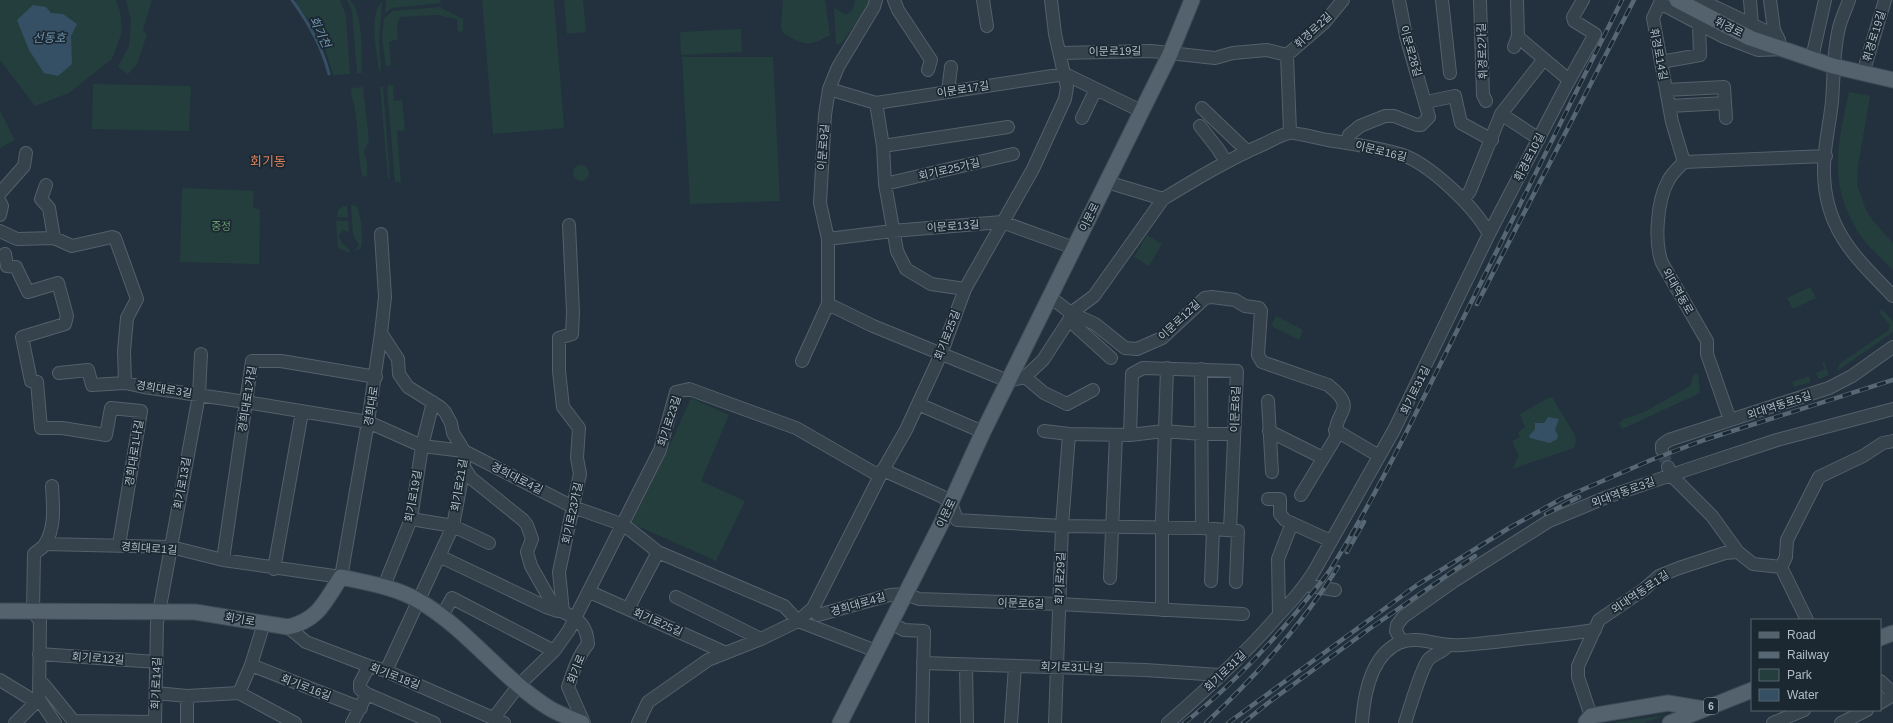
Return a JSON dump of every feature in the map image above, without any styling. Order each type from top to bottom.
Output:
[{"type":"main road","name":"이문로","points":[[840,723],[951,503],[983,432],[1170,54],[1192,0]]},
{"type":"main road","name":"휘경로","points":[[1677,0],[1750,38],[1833,66],[1893,80]]},
{"type":"main road","name":"회기로","points":[[0,612],[160,611],[212,614],[288,627],[302,624],[314,616],[341,577],[384,586],[419,600],[442,616],[519,685],[548,707],[583,723]]},
{"type":"main road","points":[[1881,638],[1893,633]]},
{"type":"main road","name":"6","points":[[1670,723],[1751,690]]},
{"type":"main road","points":[[1586,721],[1619,712],[1668,704],[1704,709]]},
{"type":"main road","points":[[1608,723],[1612,716],[1619,712]]},
{"type":"street","name":"이문로9길","points":[[802,361],[828,304],[828,239],[820,203],[825,115],[829,89],[841,61],[874,7],[876,0]]},
{"type":"street","points":[[894,0],[898,10],[931,60],[928,70]]},
{"type":"street","points":[[983,0],[987,26]]},
{"type":"street","name":"회기로25길","points":[[638,723],[648,702],[708,660],[761,639],[798,621],[813,608],[883,470],[906,430],[941,354],[965,289],[1033,169],[1065,99],[1067,92],[1065,74],[1055,34],[1051,0]]},
{"type":"street","name":"휘경로2길","points":[[1290,132],[1287,55],[1324,23],[1343,0]]},
{"type":"street","name":"이문로28길","points":[[1347,143],[1349,136],[1360,126],[1385,116],[1394,116],[1416,125],[1421,125],[1430,116],[1406,36],[1399,0]]},
{"type":"street","points":[[1442,0],[1450,73]]},
{"type":"street","name":"휘경로2가길","points":[[1480,0],[1483,95],[1486,101]]},
{"type":"street","points":[[1517,0],[1516,42],[1544,59],[1569,80]]},
{"type":"street","name":"휘경로10길","points":[[1489,234],[1569,80],[1595,34],[1573,20],[1583,0]]},
{"type":"street","points":[[1750,0],[1752,25]]},
{"type":"street","points":[[1770,0],[1774,30],[1783,49]]},
{"type":"street","points":[[1812,58],[1824,0]]},
{"type":"street","points":[[1850,0],[1839,29],[1833,66],[1832,100],[1824,172],[1826,200],[1833,220],[1849,248],[1893,296]]},
{"type":"street","name":"휘경로19길","points":[[1863,73],[1885,0]]},
{"type":"street","points":[[1660,1],[1724,37],[1760,51],[1783,49]]},
{"type":"street","name":"휘경로14길","points":[[1660,1],[1653,18],[1670,106]]},
{"type":"street","points":[[1704,1],[1770,34],[1783,49]]},
{"type":"street","name":"휘경로","points":[[1661,62],[1700,55],[1699,24]]},
{"type":"street","points":[[1170,54],[1215,58],[1237,52],[1268,50],[1287,55]]},
{"type":"street","name":"이문로19길","points":[[1060,53],[1151,51],[1170,54]]},
{"type":"street","points":[[1463,200],[1470,191],[1492,140],[1493,130],[1501,114],[1544,59]]},
{"type":"street","points":[[948,92],[951,67]]},
{"type":"street","name":"이문로17길","points":[[829,89],[876,103],[1065,74]]},
{"type":"street","points":[[1065,74],[1141,111]]},
{"type":"street","name":"휘경로14길","points":[[1666,90],[1722,86],[1725,89],[1726,118]]},
{"type":"street","points":[[1082,118],[1096,89]]},
{"type":"street","points":[[1426,102],[1455,96],[1461,123],[1492,140]]},
{"type":"street","points":[[876,103],[883,146],[885,184],[892,231],[897,251],[906,269],[931,284],[965,289]]},
{"type":"street","points":[[1725,103],[1670,106],[1672,122],[1684,162],[1826,156]]},
{"type":"street","points":[[1202,108],[1247,151]]},
{"type":"street","points":[[1501,114],[1539,139]]},
{"type":"street","points":[[1200,126],[1226,162]]},
{"type":"street","points":[[883,146],[1008,127]]},
{"type":"street","points":[[828,304],[874,326],[1008,381],[1025,377],[1043,360],[1070,317],[1094,296],[1163,199],[1226,162],[1290,132]]},
{"type":"street","name":"이문로16길","points":[[1290,132],[1375,148],[1401,154],[1412,159],[1450,188],[1463,200],[1482,222],[1489,234]]},
{"type":"street","points":[[0,193],[24,166],[26,153]]},
{"type":"street","name":"회기로25가길","points":[[885,184],[1013,154]]},
{"type":"street","name":"외대역동로","points":[[1684,162],[1670,176],[1662,194],[1658,232],[1659,254],[1662,264],[1707,341],[1707,354],[1730,420]]},
{"type":"street","points":[[1107,182],[1163,199]]},
{"type":"street","points":[[46,184],[41,199],[49,208],[54,238]]},
{"type":"street","points":[[0,202],[2,206],[0,215]]},
{"type":"street","name":"이문로13길","points":[[828,239],[892,231],[1002,222],[1074,248]]},
{"type":"street","name":"회기로23가길","points":[[563,612],[559,572],[580,474],[577,458],[579,428],[563,407],[559,371],[559,338],[572,334],[573,312],[569,225]]},
{"type":"street","name":"경희대로3길","points":[[0,231],[17,239],[54,238],[72,246],[112,237],[115,238],[137,299],[127,318],[124,351],[125,383],[368,422]]},
{"type":"street","name":"경희대로","points":[[341,577],[376,377],[385,297],[381,234]]},
{"type":"street","name":"회기로31길","points":[[1168,723],[1215,682],[1220,675],[1256,641],[1306,585],[1394,430],[1423,374],[1458,295],[1489,234]]},
{"type":"street","name":"경희대로1나길","points":[[5,254],[7,266],[16,267],[28,292],[58,283],[66,316],[65,324],[22,337],[31,381],[37,382],[42,428],[62,428],[106,435],[111,408],[140,411],[119,545]]},
{"type":"street","name":"이문로12길","points":[[1050,297],[1111,358]]},
{"type":"street","name":"이문로12길","points":[[1070,317],[1095,324],[1125,348],[1132,349],[1141,348],[1162,338],[1205,298],[1212,297],[1235,300],[1245,306],[1259,308],[1261,311],[1258,355],[1262,362],[1328,385],[1344,402],[1344,410],[1335,426],[1336,437],[1301,495]]},
{"type":"street","name":"회기로21길","points":[[381,334],[398,359],[399,374],[408,387],[433,402],[445,412],[452,423],[453,433],[464,450],[464,467],[453,526],[419,600]]},
{"type":"street","name":"외대역동로5길","points":[[1662,450],[1662,446],[1669,440],[1829,388],[1857,373],[1893,347]]},
{"type":"street","name":"회기로13길","points":[[160,611],[198,395],[201,354]]},
{"type":"street","name":"경희대로1가길","points":[[223,560],[252,361],[281,361],[376,377]]},
{"type":"street","name":"이문로8길","points":[[1130,435],[1132,374],[1143,368],[1236,371],[1230,530]]},
{"type":"street","points":[[1162,610],[1164,431],[1167,368]]},
{"type":"street","points":[[1201,369],[1202,434],[1211,582]]},
{"type":"street","points":[[59,374],[88,370],[92,385],[125,383]]},
{"type":"street","points":[[1025,377],[1044,393],[1067,404],[1093,390]]},
{"type":"street","name":"회기로23길","points":[[519,685],[554,651],[570,630],[575,617],[590,592],[598,572],[624,525],[645,478],[660,450],[676,392],[689,389],[796,428],[876,474],[883,470],[941,496],[951,503]]},
{"type":"street","points":[[1268,401],[1272,472]]},
{"type":"street","name":"회기로19길","points":[[384,586],[411,519],[422,446],[433,402]]},
{"type":"street","points":[[918,404],[983,432]]},
{"type":"street","name":"외대역동로3길","points":[[1402,642],[1396,631],[1403,617],[1454,581],[1549,521],[1669,471],[1776,440],[1893,409]]},
{"type":"street","points":[[274,569],[302,412]]},
{"type":"street","name":"경희대로4길","points":[[368,422],[422,446],[464,450],[573,507],[624,525],[658,552],[784,606],[798,621]]},
{"type":"street","points":[[1335,430],[1379,456]]},
{"type":"street","points":[[1044,431],[1069,434],[1130,435],[1164,431],[1202,434],[1234,434]]},
{"type":"street","points":[[1269,432],[1323,458]]},
{"type":"street","name":"회기로29길","points":[[1054,723],[1062,526],[1069,434]]},
{"type":"street","points":[[1110,578],[1116,434]]},
{"type":"street","points":[[1781,566],[1786,557],[1787,540],[1819,477],[1858,459],[1883,444],[1893,441]]},
{"type":"street","points":[[464,467],[471,478],[523,520],[532,539],[527,552],[531,566],[552,603],[563,612]]},
{"type":"street","points":[[1669,471],[1712,516],[1738,552],[1753,564],[1781,566]]},
{"type":"street","points":[[52,486],[53,515],[45,544],[34,554],[34,612],[40,621],[39,699],[55,723]]},
{"type":"street","points":[[1268,499],[1280,500],[1280,514],[1285,520],[1331,541]]},
{"type":"street","points":[[951,503],[957,520],[1062,526],[1208,528],[1238,531],[1236,582]]},
{"type":"street","name":"회기로21길","points":[[411,519],[453,526],[489,543]]},
{"type":"street","points":[[1279,615],[1278,559],[1292,523]]},
{"type":"street","name":"경희대로1길","points":[[45,544],[171,547],[223,560],[274,569],[341,577]]},
{"type":"street","points":[[628,609],[658,552]]},
{"type":"street","name":"외대역동로1길","points":[[1586,721],[1578,677],[1578,666],[1599,620],[1643,590],[1660,576],[1679,568],[1725,553],[1738,552]]},
{"type":"street","points":[[439,556],[546,607],[575,617]]},
{"type":"street","points":[[1781,566],[1807,619]]},
{"type":"street","points":[[1306,585],[1335,590]]},
{"type":"street","name":"회기로25길","points":[[590,592],[726,653]]},
{"type":"street","name":"경희대로4길","points":[[813,608],[818,615],[890,595],[906,594]]},
{"type":"street","name":"이문로6길","points":[[906,594],[919,599],[1059,604],[1243,614]]},
{"type":"street","points":[[676,597],[761,639]]},
{"type":"street","points":[[442,616],[452,598],[554,651]]},
{"type":"street","points":[[386,671],[419,600]]},
{"type":"street","name":"회기로14길","points":[[74,722],[155,722],[157,623],[160,611]]},
{"type":"street","name":"회기로","points":[[575,617],[587,631],[588,644],[576,666],[568,687],[583,723]]},
{"type":"street","points":[[798,621],[876,651]]},
{"type":"street","points":[[239,693],[251,665],[264,623]]},
{"type":"street","points":[[891,623],[904,630],[924,631],[922,723]]},
{"type":"street","name":"회기로18길","points":[[288,627],[306,642],[386,671],[499,721]]},
{"type":"street","points":[[1362,723],[1366,695],[1375,666],[1386,653],[1402,642],[1418,640],[1448,645],[1473,645],[1533,639],[1595,630]]},
{"type":"street","points":[[1405,723],[1428,661],[1444,651],[1448,645]]},
{"type":"street","name":"회기로12길","points":[[39,654],[157,662]]},
{"type":"street","name":"회기로31나길","points":[[923,663],[966,666],[1145,670],[1220,675]]},
{"type":"street","name":"회기로16길","points":[[251,665],[361,708]]},
{"type":"street","points":[[369,666],[360,683],[360,689],[367,694],[434,723]]},
{"type":"street","points":[[966,666],[967,723]]},
{"type":"street","points":[[1011,723],[1014,666]]},
{"type":"street","points":[[0,680],[31,699],[39,699]]},
{"type":"street","points":[[39,680],[74,722]]},
{"type":"street","points":[[1881,682],[1893,694],[1881,702]]},
{"type":"street","points":[[499,721],[519,685]]},
{"type":"street","points":[[156,693],[187,696],[239,693],[295,723]]},
{"type":"street","points":[[352,723],[367,694]]},
{"type":"street","points":[[187,696],[187,723]]},
{"type":"street","points":[[15,723],[39,699]]},
{"type":"street","points":[[1774,723],[1802,711]]},
{"type":"street","points":[[1841,723],[1865,711]]},
{"type":"green space","points":[[0,0],[116,0],[120,11],[122,32],[112,59],[69,93],[35,106],[0,60]]},
{"type":"green space","points":[[126,0],[152,0],[143,30],[147,35],[137,64],[128,74],[118,67],[129,46],[131,20]]},
{"type":"green space","points":[[340,0],[346,15],[350,74],[333,75],[321,35],[294,1]]},
{"type":"green space","points":[[347,0],[350,0],[358,14],[361,34],[362,73],[357,73],[352,11]]},
{"type":"green space","points":[[386,0],[439,0],[442,3],[392,8],[385,13]]},
{"type":"green space","points":[[482,0],[554,0],[564,128],[493,134]]},
{"type":"green space","points":[[564,0],[583,0],[586,32],[567,34]]},
{"type":"green space","points":[[783,0],[825,0],[830,35],[816,42],[806,43],[796,40],[783,33],[781,27]]},
{"type":"green space","points":[[855,0],[871,0],[870,4],[840,45],[836,44],[834,8],[846,15],[853,9]]},
{"type":"green space","points":[[382,1],[379,41],[381,71],[379,71],[374,25],[375,16]]},
{"type":"green space","points":[[439,7],[463,19],[463,31],[458,32],[457,19],[437,15],[400,17],[397,25],[398,39],[389,42],[391,65],[386,67],[382,39],[384,18],[393,11]]},
{"type":"green space","points":[[741,29],[742,52],[681,55],[680,32]]},
{"type":"green space","points":[[682,57],[773,57],[780,201],[690,204]]},
{"type":"green space","points":[[93,84],[191,86],[189,131],[92,129]]},
{"type":"green space","points":[[389,84],[393,86],[394,101],[402,100],[405,130],[397,131],[401,182],[395,182],[387,88]]},
{"type":"green space","points":[[363,87],[369,140],[364,152],[367,160],[367,177],[362,176],[355,109],[351,96],[352,88]]},
{"type":"green space","points":[[380,87],[383,87],[390,178],[388,178]]},
{"type":"green space","points":[[1849,92],[1870,96],[1858,166],[1857,185],[1866,210],[1874,222],[1893,243],[1893,270],[1874,251],[1855,227],[1843,199],[1839,184],[1838,154],[1842,123]]},
{"type":"green space","points":[[0,111],[15,140],[0,148]]},
{"type":"green space","points":[[581,165],[587,167],[589,173],[587,179],[581,181],[575,179],[573,173],[575,167]]},
{"type":"green space","name":"중정","points":[[182,188],[254,191],[253,208],[260,209],[259,264],[180,262]]},
{"type":"green space","points":[[351,205],[356,206],[358,209],[362,240],[360,249],[354,251],[359,245],[353,235]]},
{"type":"green space","points":[[344,206],[347,206],[348,217],[337,217],[338,210]]},
{"type":"green space","points":[[336,221],[348,221],[349,232],[343,230],[338,236],[343,244],[349,249],[350,253],[338,248]]},
{"type":"green space","points":[[1147,235],[1162,244],[1149,266],[1134,257]]},
{"type":"green space","points":[[1810,287],[1816,298],[1793,309],[1787,298]]},
{"type":"green space","points":[[1882,309],[1893,321],[1893,332],[1837,371],[1842,362],[1889,330],[1889,324],[1879,312]]},
{"type":"green space","points":[[1276,316],[1303,330],[1299,340],[1271,326]]},
{"type":"green space","points":[[1824,362],[1829,375],[1819,379],[1816,373],[1825,369],[1822,363]]},
{"type":"green space","points":[[1698,373],[1700,393],[1622,429],[1619,423],[1624,419],[1644,412],[1690,386],[1693,376]]},
{"type":"green space","points":[[1809,376],[1811,382],[1794,387],[1792,382]]},
{"type":"green space","points":[[1552,397],[1575,435],[1576,442],[1574,448],[1512,469],[1519,456],[1512,441],[1520,437],[1518,432],[1525,427],[1520,414]]},
{"type":"green space","points":[[691,398],[729,415],[701,481],[745,501],[716,561],[631,523],[667,451]]},
{"type":"green space","points":[[1666,715],[1644,723],[1615,723],[1616,722]]},
{"type":"water","name":"선동호","points":[[33,5],[46,7],[51,13],[63,14],[77,24],[71,36],[72,64],[58,76],[44,73],[29,50],[17,20]]},
{"type":"water","points":[[1548,417],[1559,419],[1555,430],[1558,435],[1557,439],[1550,443],[1530,438],[1529,436],[1535,429],[1535,423],[1544,423]]},
{"type":"waterway","name":"회기천","points":[[292,0],[314,35],[323,54],[329,74]]},
{"type":"tunnel","points":[[1662,450],[1668,467]]},
{"type":"railway","points":[[1184,723],[1230,683],[1287,624],[1330,570],[1350,537],[1405,435],[1622,0]]},
{"type":"railway","points":[[1477,304],[1634,0]]},
{"type":"railway","points":[[1228,723],[1417,585],[1509,528],[1561,499],[1651,460],[1704,440],[1893,380]]},
{"type":"railway","points":[[1546,514],[1579,497]]},
{"type":"railway","points":[[1347,552],[1364,522]]},
{"type":"railway","points":[[1243,723],[1372,627],[1475,556]]},
{"type":"railway","points":[[1206,723],[1243,687],[1294,629],[1338,567]]},
{"type":"district","name":"회기동","points":[[268,161]]}]
